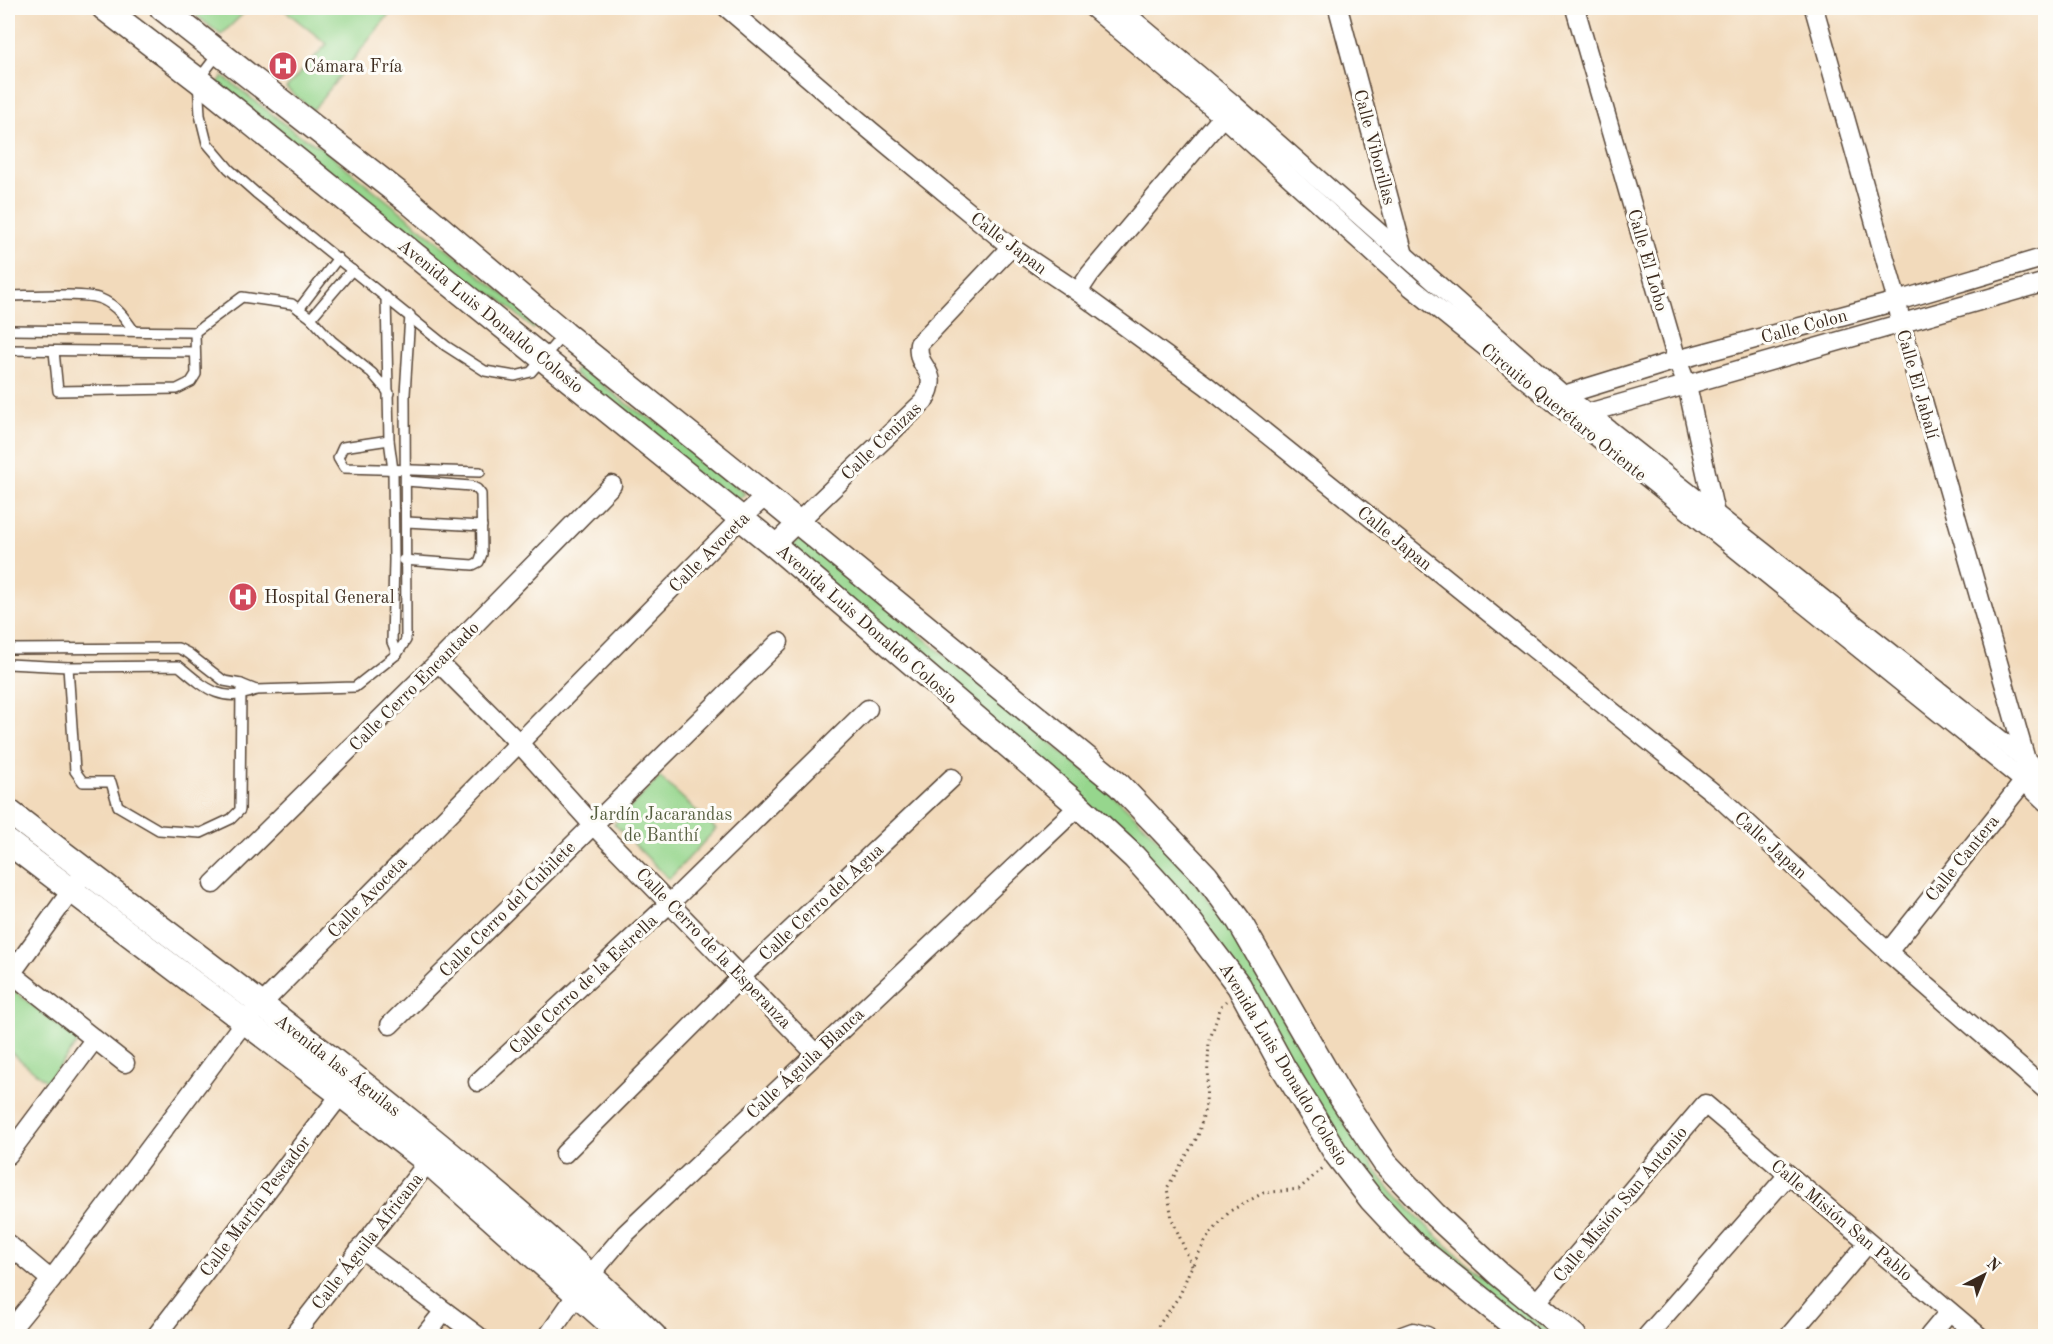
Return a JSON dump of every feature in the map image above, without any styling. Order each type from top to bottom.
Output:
[{"type":"street","name":"Avenida Luis Donaldo Colosio","points":[[104,8],[198,80],[774,545],[1079,806],[1134,857],[1175,902],[1239,986],[1282,1067],[1337,1155],[1371,1199],[1414,1245],[1527,1336]]},
{"type":"street","name":"Avenida Luis Donaldo Colosio","points":[[162,8],[407,200],[565,334],[1119,785],[1206,876],[1239,921],[1339,1094],[1385,1163],[1443,1223],[1498,1274],[1574,1336]]},
{"type":"street","name":"Calle Japan","points":[[727,8],[870,131],[1011,247],[1078,292],[1207,386],[1721,800],[1888,952],[2046,1090]]},
{"type":"street","name":"Circuito Querétaro Oriente","points":[[1093,8],[1227,110],[1403,255],[1556,397]]},
{"type":"street","name":"Circuito Querétaro Oriente","points":[[1119,8],[1411,287],[1581,417],[2024,781],[2046,802]]},
{"type":"street","name":"Calle Viborillas","points":[[1338,8],[1411,287]]},
{"type":"street","name":"Calle El Lobo","points":[[1575,8],[1677,360],[1687,386],[1715,514]]},
{"type":"street","name":"Calle El Jabalí","points":[[1814,8],[1897,301],[1901,324],[2026,760]]},
{"type":"street","points":[[1078,292],[1090,274],[1227,110]]},
{"type":"street","name":"Calle Cenizas","points":[[774,545],[924,400],[931,389],[932,379],[917,354],[919,344],[1011,247]]},
{"type":"street","name":"Calle Colon","points":[[1556,397],[1677,360],[1897,301],[2046,257]]},
{"type":"street","name":"Calle Colon","points":[[1581,417],[2046,282]]},
{"type":"street","name":"Circuito Querétaro Oriente","points":[[1581,417],[1715,514],[2046,778]]},
{"type":"street","name":"Calle Cerro Encantado","points":[[213,884],[438,662],[612,485]]},
{"type":"street","name":"Calle Avoceta","points":[[8,1333],[51,1280],[252,1013],[518,742],[740,519],[766,496]]},
{"type":"street","name":"Calle Cerro del Cubilete","points":[[390,1025],[779,642]]},
{"type":"street","name":"Calle Cerro de la Esperanza","points":[[438,662],[518,742],[592,824],[815,1053]]},
{"type":"street","name":"Calle Cerro de la Estrella","points":[[478,1082],[670,903],[868,709]]},
{"type":"street","points":[[2024,781],[2026,760]]},
{"type":"street","name":"Calle Cerro del Agua","points":[[564,1155],[742,976],[952,778]]},
{"type":"street","name":"Calle Cantera","points":[[1888,952],[2024,781]]},
{"type":"street","name":"Calle Águila Blanca","points":[[548,1336],[625,1234],[1079,806]]},
{"type":"street","name":"Avenida las Águilas","points":[[8,811],[86,872],[252,1013]]},
{"type":"street","name":"Avenida las Águilas","points":[[8,842],[71,892],[252,1013],[348,1085],[434,1154],[585,1284],[654,1336]]},
{"type":"street","points":[[86,872],[9,976],[125,1063]]},
{"type":"street","points":[[8,1155],[94,1040]]},
{"type":"street","name":"Calle Martín Pescador","points":[[156,1336],[348,1085]]},
{"type":"street","name":"Calle Misión San Antonio","points":[[1534,1304],[1705,1104]]},
{"type":"street","name":"Calle Misión San Pablo","points":[[1705,1104],[1978,1336]]},
{"type":"street","name":"Calle Águila Africana","points":[[293,1336],[434,1154]]},
{"type":"street","points":[[1647,1336],[1788,1175]]},
{"type":"street","points":[[1789,1336],[1868,1243]]},
{"type":"street","points":[[8,1244],[51,1280]]},
{"type":"street","points":[[360,1248],[478,1336]]},
{"type":"street","name":"Avenida las Águilas","points":[[585,1284],[624,1336]]},
{"type":"street","points":[[424,1336],[444,1311]]},
{"type":"street","points":[[1929,1336],[1949,1312]]},
{"type":"street","points":[[1402,1336],[1413,1332],[1426,1336]]},
{"type":"lane","points":[[219,53],[198,80],[200,115],[207,142],[229,169],[352,270],[446,346],[485,371],[515,376],[531,372],[565,334]]},
{"type":"lane","points":[[299,309],[338,258]]},
{"type":"lane","points":[[311,318],[352,270]]},
{"type":"lane","points":[[8,296],[99,298],[114,306],[134,331]]},
{"type":"lane","points":[[8,330],[195,332],[242,297],[292,304],[311,318],[332,341],[372,373],[389,393]]},
{"type":"lane","points":[[386,297],[389,440],[393,470],[392,642],[397,654]]},
{"type":"lane","points":[[8,664],[68,667],[179,666],[200,684],[216,693],[241,696],[256,690],[355,687],[397,654],[406,640],[405,394],[410,315]]},
{"type":"lane","points":[[19,350],[21,330]]},
{"type":"lane","points":[[98,331],[98,351]]},
{"type":"lane","points":[[54,351],[58,391],[177,389],[191,382],[196,374],[195,332]]},
{"type":"lane","points":[[8,350],[195,352]]},
{"type":"lane","points":[[389,440],[343,447],[338,458],[344,468],[480,472]]},
{"type":"lane","points":[[394,560],[473,565],[479,562],[482,554],[481,494],[477,489],[471,486],[406,481]]},
{"type":"lane","points":[[406,522],[482,526]]},
{"type":"lane","points":[[8,650],[178,648],[224,681],[256,690]]},
{"type":"lane","points":[[68,667],[75,771],[82,782],[111,782],[118,806],[159,830],[201,833],[231,819],[240,810],[241,684]]},
{"type":"path","points":[[1192,1266],[1172,1219],[1167,1188],[1198,1136],[1206,1104],[1209,1042],[1221,1006],[1239,986]]},
{"type":"path","points":[[1151,1336],[1180,1295],[1207,1238],[1230,1211],[1263,1192],[1299,1189],[1337,1155]]},
{"type":"green space","points":[[187,8],[249,8],[221,35]]},
{"type":"green space","points":[[282,8],[394,8],[313,110],[286,88],[327,44]]},
{"type":"green space","points":[[223,76],[296,133],[323,149],[539,323],[533,329],[500,299],[457,276],[218,83]]},
{"type":"green space","points":[[579,364],[629,406],[663,425],[745,494],[732,504],[574,373]]},
{"type":"green space","points":[[801,536],[1088,774],[1152,833],[1191,877],[1218,913],[1333,1105],[1382,1179],[1443,1242],[1555,1336],[1538,1336],[1415,1232],[1352,1161],[1202,920],[789,550]]},
{"type":"green space","name":"Jardín Jacarandas de Banthí","points":[[660,777],[716,829],[669,879],[614,824]]},
{"type":"green space","points":[[14,991],[79,1041],[47,1082],[8,1050],[8,1000]]},
{"type":"place","name":"Cámara Fría","points":[[283,66]]},
{"type":"place","name":"Hospital General","points":[[243,597]]}]
